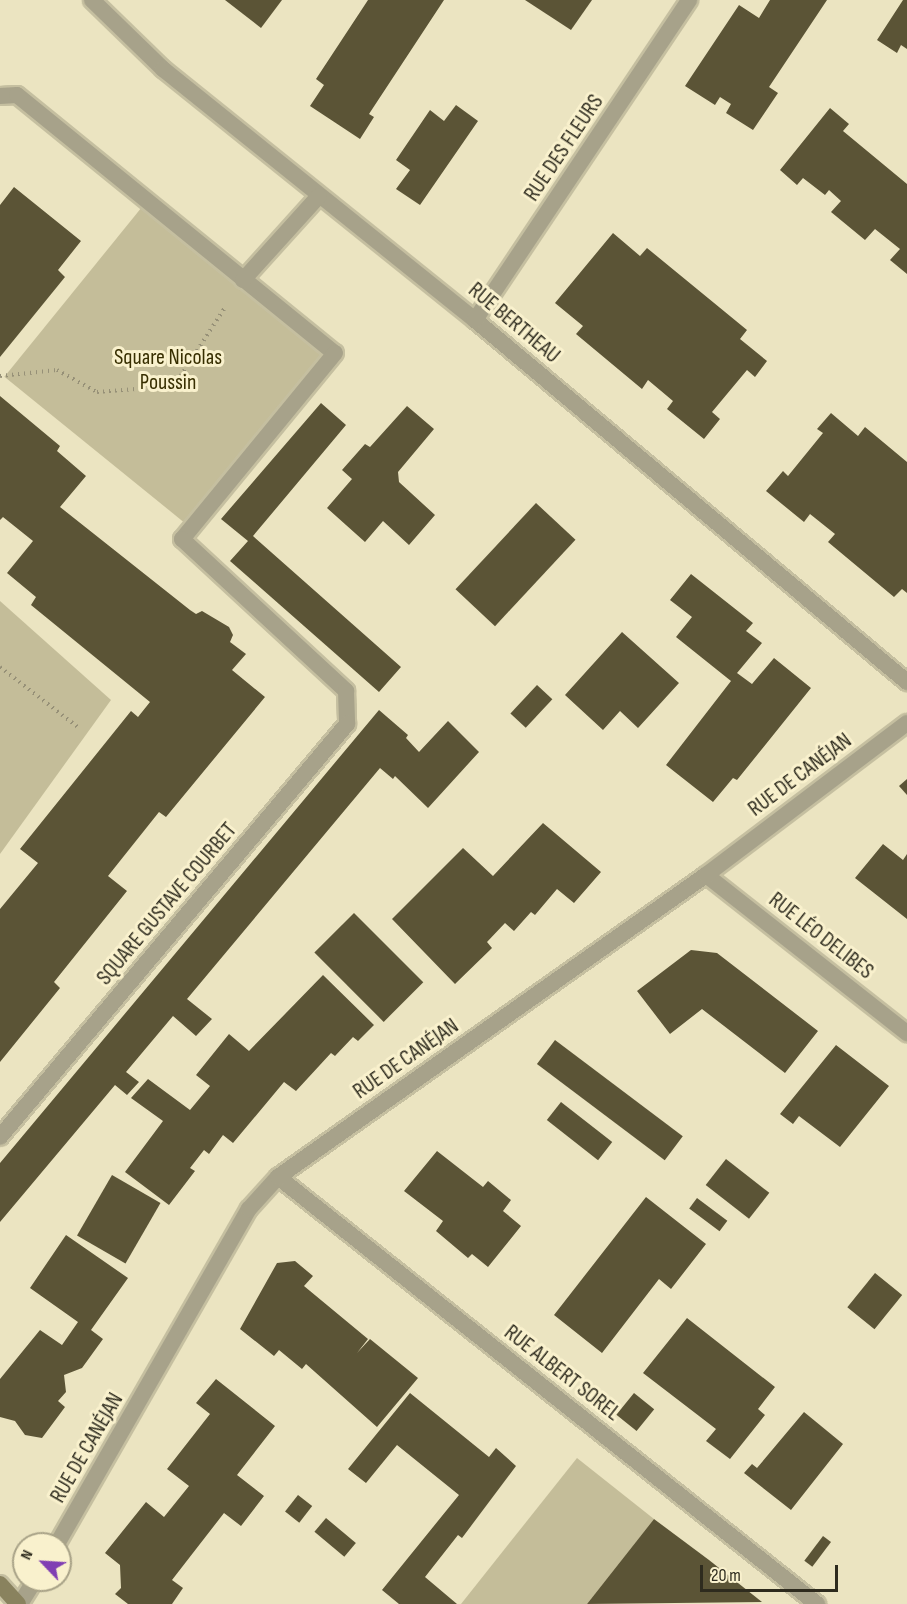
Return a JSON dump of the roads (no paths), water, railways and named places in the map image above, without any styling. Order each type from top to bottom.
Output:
[{"type":"main road","points":[[0,1584],[19,1604]]},
{"type":"street","name":"RUE BERTHEAU","points":[[92,0],[163,69],[475,320],[907,682]]},
{"type":"street","name":"RUE DES FLEURS","points":[[475,320],[689,0]]},
{"type":"street","points":[[0,96],[16,95],[243,280],[319,196]]},
{"type":"street","name":"SQUARE GUSTAVE COURBET","points":[[0,1137],[347,724],[346,691],[182,540],[335,353],[243,280]]},
{"type":"street","name":"RUE DE CANÉJAN","points":[[64,1532],[249,1209],[278,1177],[706,875],[907,723]]},
{"type":"street","name":"RUE LÉO DELIBES","points":[[706,875],[907,1033]]},
{"type":"street","name":"RUE ALBERT SOREL","points":[[278,1177],[817,1604]]},
{"type":"park label","name":"Square Nicolas Poussin","points":[[168,370]]}]
